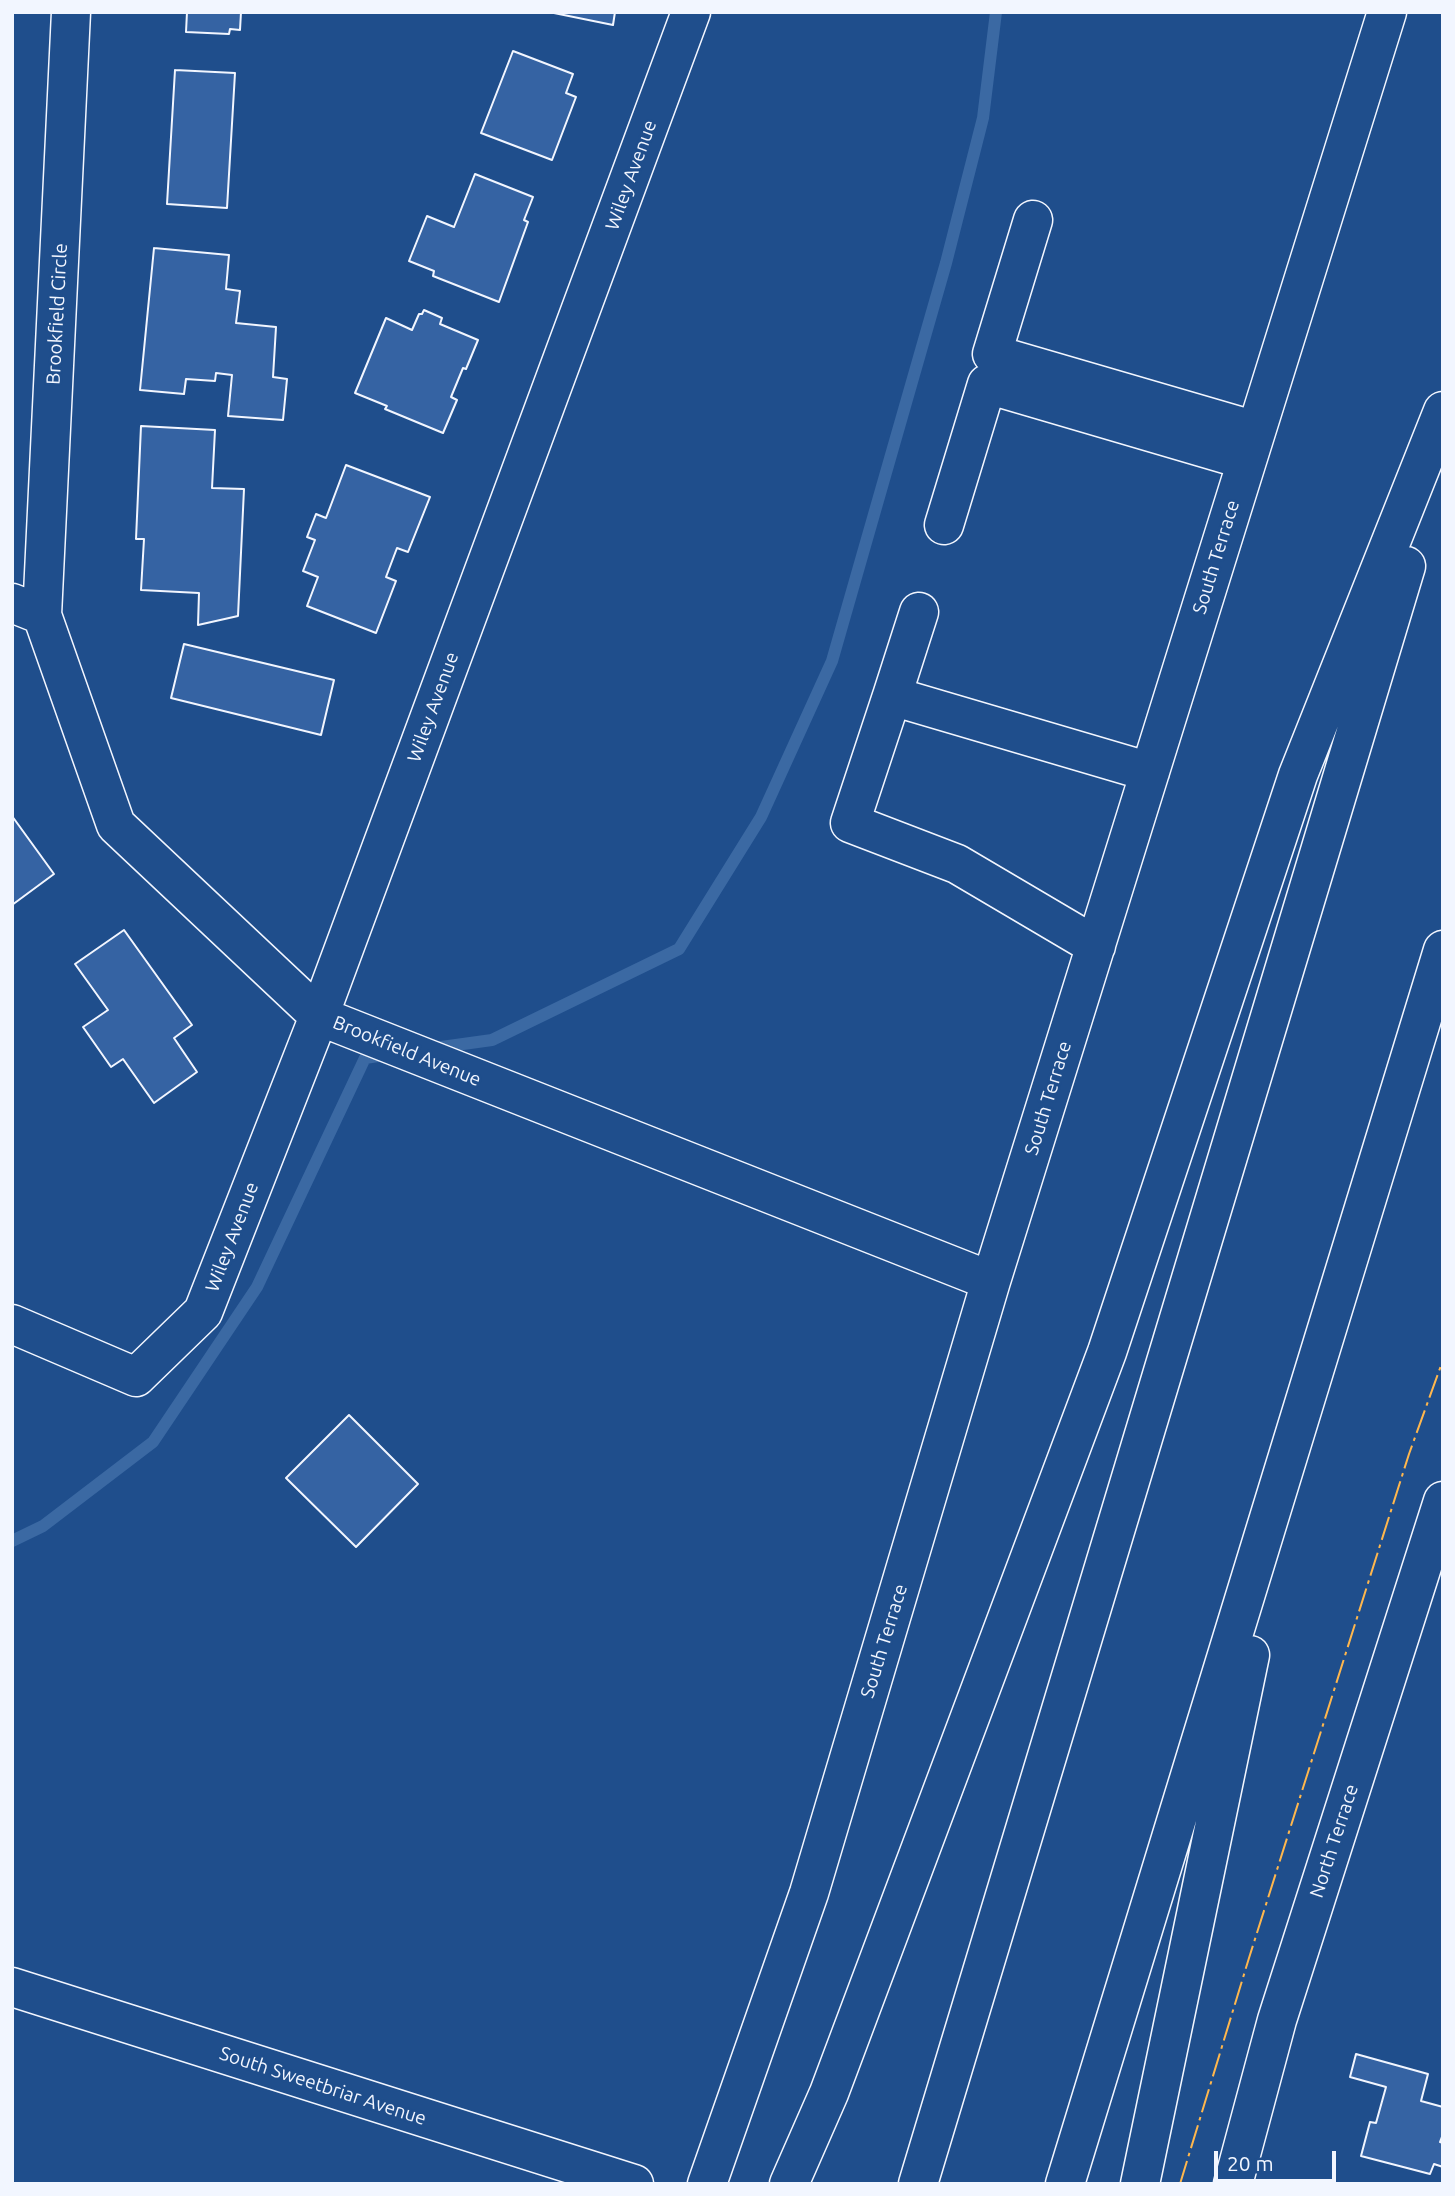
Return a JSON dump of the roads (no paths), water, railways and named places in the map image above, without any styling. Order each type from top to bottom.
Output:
[{"type":"main road","name":"Brookfield Circle","points":[[27,609],[71,12]]},
{"type":"main road","name":"Wiley Avenue","points":[[12,1324],[136,1377],[203,1311],[319,1016],[691,12]]},
{"type":"main road","name":"South Terrace","points":[[707,2184],[809,1893],[991,1281],[1387,12]]},
{"type":"main road","points":[[1032,220],[992,354],[1251,446]]},
{"type":"main road","points":[[944,525],[987,384],[1251,446]]},
{"type":"main road","points":[[789,2184],[829,2093],[1107,1352],[1298,775],[1443,411]]},
{"type":"main road","points":[[918,2184],[1443,443]]},
{"type":"main road","name":"Brookfield Avenue","points":[[27,609],[116,825],[319,1016],[991,1281]]},
{"type":"main road","points":[[919,612],[850,823],[957,864],[1096,946]]},
{"type":"main road","points":[[892,696],[1150,772]]},
{"type":"main road","points":[[1065,2184],[1443,950]]},
{"type":"main road","points":[[1140,2184],[1300,1416]]},
{"type":"main road","name":"North Terrace","points":[[1233,2184],[1277,2020],[1442,1504]]},
{"type":"main road","name":"South Sweetbriar Avenue","points":[[12,1987],[634,2184]]},
{"type":"waterway","points":[[434,1048],[492,1040],[679,949],[761,817],[832,661],[946,263],[983,118],[996,12]]},
{"type":"waterway","points":[[12,1541],[43,1526],[153,1442],[257,1287],[365,1058],[385,1055]]}]
